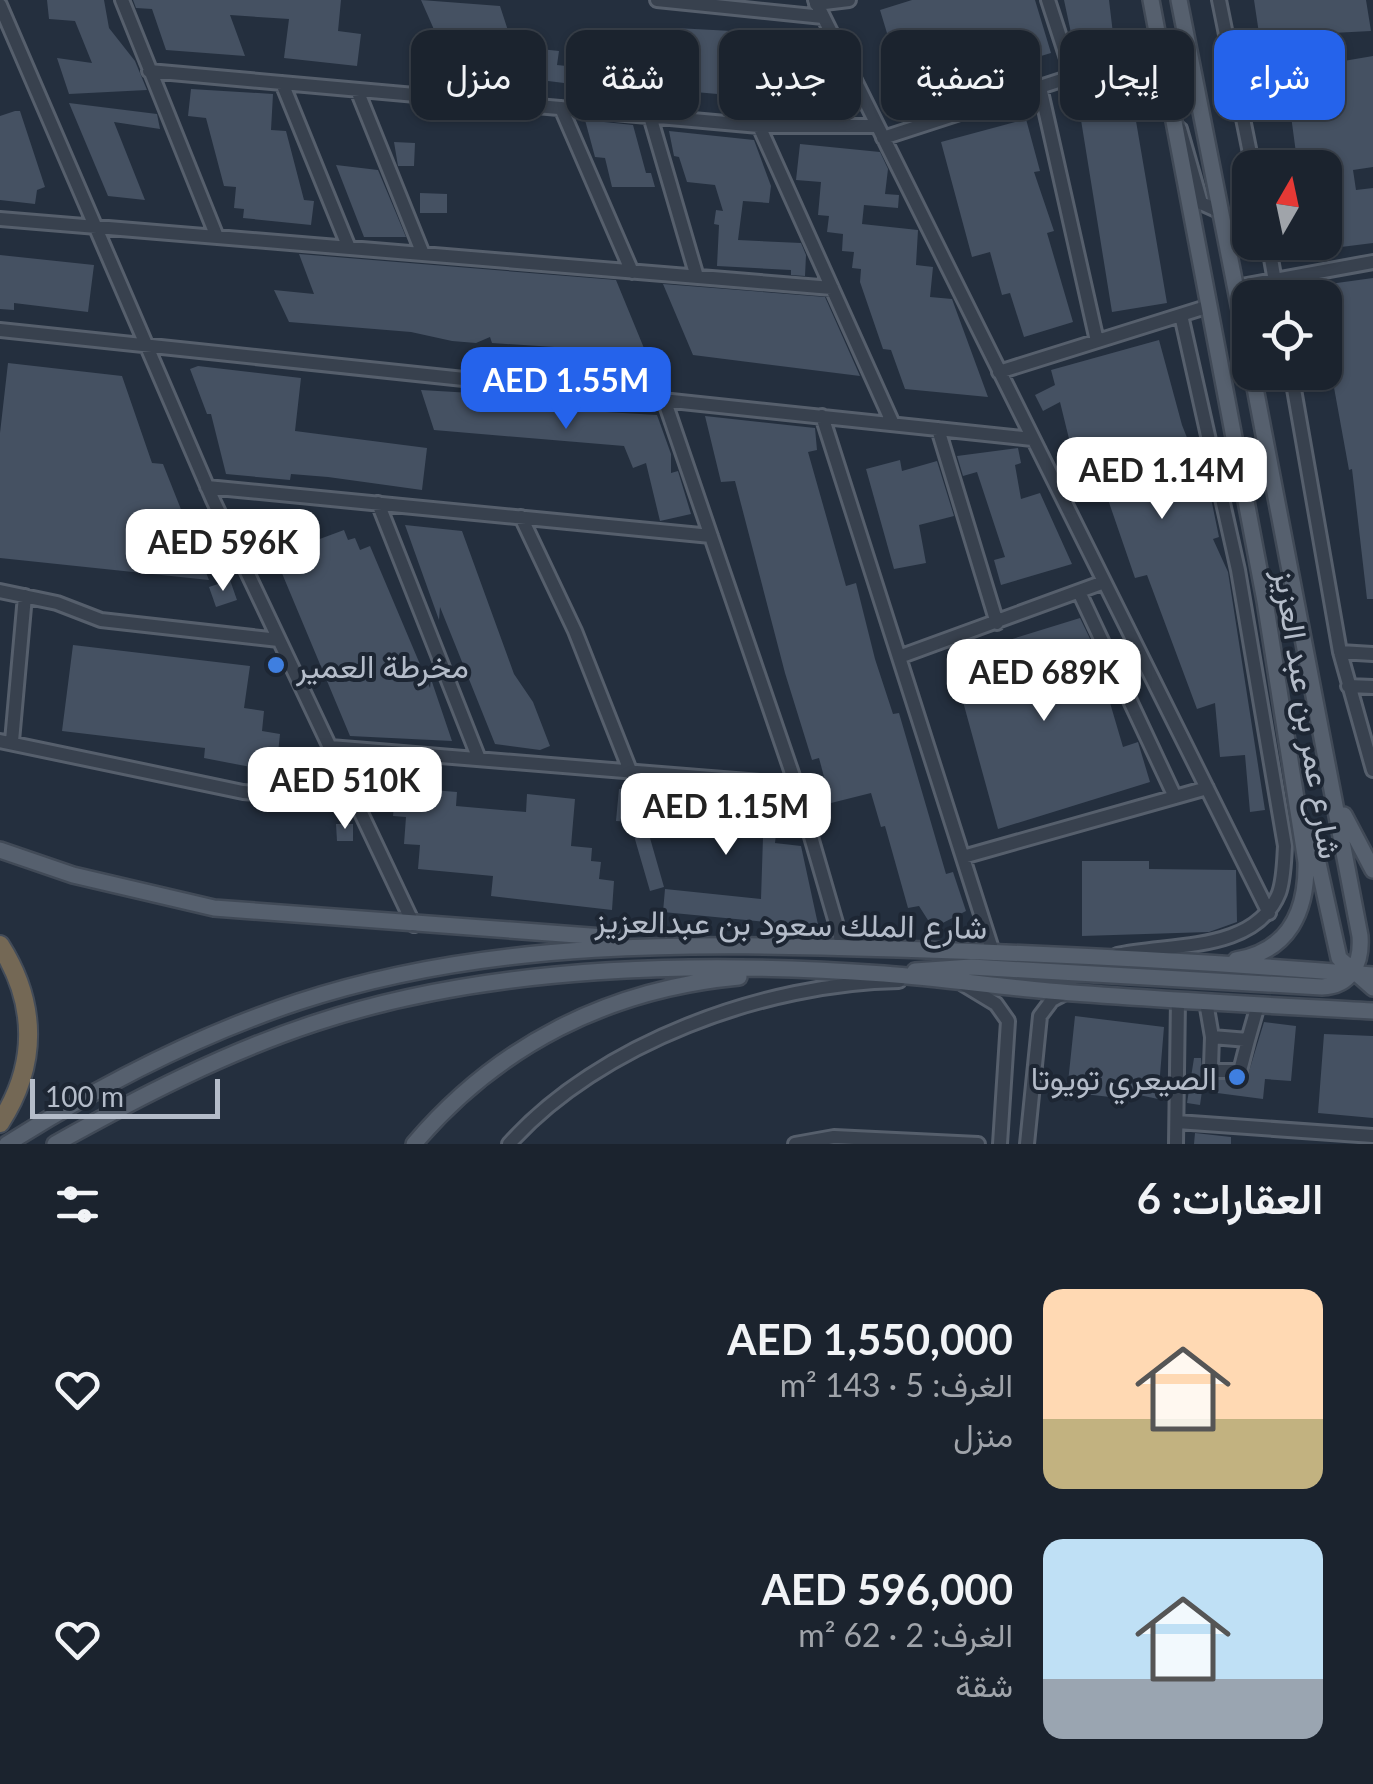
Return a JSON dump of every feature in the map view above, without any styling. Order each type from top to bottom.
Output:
[{"type":"highway","points":[[0,944],[17,972],[28,1007],[30,1043],[24,1078],[0,1123]]},
{"type":"main road","name":"شارع عمر بن عبد العزيز","points":[[1151,0],[1157,30]]},
{"type":"main road","points":[[1180,0],[1235,280]]},
{"type":"main road","name":"شارع عمر بن عبد العزيز","points":[[1173,120],[1296,779],[1306,862],[1299,916],[1268,950],[1253,957],[1208,964]]},
{"type":"main road","points":[[885,974],[971,967],[1334,987],[1352,973],[1360,960],[1360,936],[1255,390]]},
{"type":"main road","points":[[1329,773],[1349,830],[1373,870]]},
{"type":"main road","points":[[1296,779],[1320,862],[1336,950],[1352,973],[1373,988]]},
{"type":"main road","points":[[4,851],[156,898],[231,910],[715,944]]},
{"type":"main road","name":"شارع الملك سعود بن عبدالعزيز","points":[[7,1144],[83,1096],[198,1040],[300,1001],[530,953],[715,944],[842,947],[1373,975]]},
{"type":"main road","name":"شارع الملك سعود بن عبدالعزيز","points":[[55,1144],[178,1077],[316,1023],[420,996],[597,974],[732,968],[885,974],[1066,992],[1373,1011]]},
{"type":"main road","points":[[414,1144],[484,1072],[529,1041],[580,1015],[724,979],[828,973]]},
{"type":"street","points":[[122,0],[218,237]]},
{"type":"street","points":[[657,0],[818,7],[848,0]]},
{"type":"street","points":[[1048,0],[1060,37]]},
{"type":"street","points":[[1219,0],[1249,150]]},
{"type":"street","points":[[0,5],[207,487],[414,925]]},
{"type":"street","points":[[818,7],[1269,913]]},
{"type":"street","points":[[149,71],[566,108]]},
{"type":"street","points":[[1060,81],[1040,87],[1097,341]]},
{"type":"street","points":[[282,83],[349,248]]},
{"type":"street","points":[[357,90],[423,254]]},
{"type":"street","points":[[561,108],[632,272]]},
{"type":"street","points":[[651,120],[697,277]]},
{"type":"street","points":[[694,120],[880,132],[923,120]]},
{"type":"street","points":[[1177,120],[1192,159],[1200,203],[1221,212]]},
{"type":"street","points":[[759,126],[893,424]]},
{"type":"street","points":[[0,218],[832,288]]},
{"type":"street","points":[[1271,260],[1275,280],[1373,262]]},
{"type":"street","points":[[999,372],[1206,307]]},
{"type":"street","points":[[1098,959],[1159,946],[1221,942],[1269,913],[1281,889],[1286,846],[1238,570],[1181,315]]},
{"type":"street","points":[[0,330],[145,342],[1032,440]]},
{"type":"street","points":[[1295,390],[1340,652],[1373,770]]},
{"type":"street","points":[[664,399],[796,786],[842,947]]},
{"type":"street","points":[[822,416],[992,952]]},
{"type":"street","points":[[938,429],[997,623]]},
{"type":"street","points":[[1216,473],[1243,492]]},
{"type":"street","points":[[207,487],[710,536]]},
{"type":"street","points":[[378,504],[479,759]]},
{"type":"street","points":[[521,517],[575,631],[631,772]]},
{"type":"street","points":[[898,656],[1080,594],[1104,582]]},
{"type":"street","points":[[0,591],[101,620],[279,640]]},
{"type":"street","points":[[1080,594],[1175,797]]},
{"type":"street","points":[[25,596],[6,741],[243,792],[356,801]]},
{"type":"street","points":[[1340,652],[1373,654]]},
{"type":"street","points":[[1348,686],[1373,688]]},
{"type":"street","points":[[330,747],[796,786]]},
{"type":"street","points":[[963,858],[1206,788]]},
{"type":"street","points":[[0,836],[4,851]]},
{"type":"street","points":[[509,1144],[567,1094],[666,1034],[773,999],[842,986],[936,981]]},
{"type":"street","points":[[963,984],[1005,1013],[1009,1035],[1000,1144]]},
{"type":"street","points":[[1027,1144],[1036,1038],[1044,1008],[1066,992]]},
{"type":"street","points":[[1176,1144],[1178,1000]]},
{"type":"street","points":[[1206,1002],[1212,1037],[1211,1066],[1216,1071],[1240,1071],[1258,1005]]},
{"type":"street","points":[[1009,1035],[1023,1026],[1036,1038]]},
{"type":"street","points":[[1212,1037],[1248,1040]]},
{"type":"street","points":[[1178,1122],[1373,1136]]},
{"type":"street","points":[[795,1144],[978,1144]]},
{"type":"building","points":[[47,0],[104,0],[109,28],[135,61],[147,90],[69,94],[57,58],[92,63],[75,21],[49,19]]},
{"type":"building","points":[[133,0],[341,0],[338,31],[361,34],[357,66],[284,58],[289,19],[230,15],[245,56],[166,50],[152,9],[136,8]]},
{"type":"building","points":[[421,0],[500,6],[508,30],[434,30]]},
{"type":"building","points":[[912,0],[1035,0],[1051,53],[1040,56],[1040,30],[886,30],[880,10]]},
{"type":"building","points":[[1064,0],[1109,0],[1113,30],[1070,30]]},
{"type":"building","points":[[1254,0],[1366,0],[1371,31],[1345,32],[1258,30]]},
{"type":"building","points":[[676,28],[719,30],[719,94],[699,92],[699,30]]},
{"type":"building","points":[[546,50],[559,51],[557,65],[566,66],[566,83],[546,81]]},
{"type":"building","points":[[1373,56],[1373,167],[1353,170],[1356,190],[1373,188],[1373,243],[1342,247],[1342,150],[1296,150],[1292,120],[1345,120],[1345,61]]},
{"type":"building","points":[[191,89],[273,94],[271,130],[286,131],[304,200],[314,201],[311,225],[243,218],[244,209],[234,208],[236,187],[224,186],[206,118],[188,116]]},
{"type":"building","points":[[69,103],[157,114],[160,129],[114,122],[145,200],[108,196]]},
{"type":"building","points":[[20,111],[45,187],[37,190],[35,204],[0,200],[0,116]]},
{"type":"building","points":[[585,120],[633,125],[646,173],[651,173],[655,187],[612,187],[605,158],[595,157]]},
{"type":"building","points":[[1026,120],[1040,171],[1034,172],[1054,231],[1047,233],[1073,322],[1024,337],[1010,293],[1002,295],[990,252],[972,257],[941,142]]},
{"type":"building","points":[[1081,120],[1136,120],[1167,303],[1112,312]]},
{"type":"building","points":[[669,131],[754,140],[771,186],[769,203],[743,201],[738,240],[801,243],[806,255],[805,276],[791,275],[791,270],[717,266],[719,225],[714,224],[716,210],[723,211],[715,185],[687,182],[679,157],[674,156]]},
{"type":"building","points":[[394,142],[415,143],[414,166],[398,166]]},
{"type":"building","points":[[800,144],[880,152],[888,169],[885,194],[899,195],[898,208],[864,205],[862,224],[918,230],[916,265],[933,267],[930,297],[952,299],[988,397],[905,389],[891,350],[883,349],[860,282],[861,269],[852,268],[854,252],[842,251],[843,234],[827,232],[829,216],[818,215],[821,182],[796,180]]},
{"type":"building","points":[[336,165],[378,170],[406,237],[364,237]]},
{"type":"building","points":[[420,193],[447,194],[447,213],[420,213]]},
{"type":"building","points":[[299,254],[616,280],[646,353],[492,343],[490,337],[476,343],[452,341],[411,332],[289,322],[274,290],[314,294]]},
{"type":"building","points":[[0,255],[94,265],[88,312],[14,303],[14,310],[0,309]]},
{"type":"building","points":[[1373,278],[1373,599],[1367,599],[1352,469],[1349,470],[1334,390],[1342,390],[1342,282]]},
{"type":"building","points":[[663,284],[825,297],[860,376],[693,355]]},
{"type":"building","points":[[1159,340],[1182,425],[1199,468],[1205,469],[1219,537],[1213,539],[1228,572],[1265,810],[1250,812],[1245,755],[1220,757],[1215,703],[1197,709],[1147,575],[1135,578],[1103,485],[1082,492],[1060,402],[1043,411],[1035,395],[1055,385],[1051,370]]},
{"type":"building","points":[[8,363],[122,376],[152,463],[163,464],[209,580],[0,558],[0,433]]},
{"type":"building","points":[[198,366],[301,378],[295,431],[427,448],[422,490],[328,477],[291,474],[290,480],[226,474],[211,414],[207,414],[190,369]]},
{"type":"building","points":[[421,390],[539,397],[602,404],[606,412],[657,415],[671,454],[671,473],[678,471],[691,514],[660,521],[646,463],[633,468],[624,446],[434,430]]},
{"type":"building","points":[[705,416],[815,428],[817,450],[808,452],[846,586],[856,583],[875,659],[893,714],[899,713],[946,874],[953,872],[966,911],[933,928],[919,906],[908,908],[885,826],[881,827],[871,793],[831,803],[819,758],[812,760],[785,673],[735,481],[721,482]]},
{"type":"building","points":[[1018,448],[1021,463],[1015,465],[1021,499],[1040,493],[1072,564],[1001,585],[994,560],[1005,557],[977,472],[963,476],[957,456]]},
{"type":"building","points":[[900,460],[902,471],[937,461],[954,516],[919,525],[926,563],[894,569],[866,469]]},
{"type":"building","points":[[405,525],[462,531],[514,674],[533,702],[550,746],[540,750],[495,744],[440,607],[439,620]]},
{"type":"building","points":[[344,530],[348,540],[355,538],[360,550],[370,546],[430,688],[431,679],[452,741],[350,736],[271,547],[314,531],[317,540]]},
{"type":"building","points":[[230,580],[237,600],[216,607],[209,587]]},
{"type":"building","points":[[1080,618],[1093,645],[1123,747],[1138,742],[1150,782],[998,829],[951,658]]},
{"type":"building","points":[[73,645],[250,666],[244,708],[264,711],[262,731],[280,734],[276,772],[204,758],[205,748],[62,731]]},
{"type":"building","points":[[396,787],[457,792],[456,806],[526,812],[527,794],[575,799],[571,846],[592,848],[591,861],[601,862],[599,879],[614,881],[612,910],[491,896],[493,876],[418,869],[420,845],[404,844],[406,817],[393,816]]},
{"type":"building","points":[[619,789],[779,806],[775,843],[801,846],[819,929],[803,932],[765,928],[766,922],[663,912],[665,889],[761,899],[763,837],[646,824],[664,887],[650,891],[630,822],[616,821]]},
{"type":"building","points":[[336,824],[353,824],[353,841],[337,841]]},
{"type":"building","points":[[1082,861],[1149,861],[1149,869],[1236,870],[1237,922],[1209,932],[1082,936]]},
{"type":"building","points":[[1075,1016],[1164,1027],[1158,1099],[1111,1089],[1110,1097],[1067,1092]]},
{"type":"building","points":[[1264,1022],[1296,1026],[1291,1081],[1265,1079],[1263,1099],[1202,1091],[1200,1105],[1187,1103],[1194,1058],[1201,1058],[1202,1070],[1213,1080],[1247,1078]]},
{"type":"building","points":[[1324,1034],[1373,1036],[1373,1118],[1318,1113]]},
{"type":"building","points":[[1195,1133],[1231,1137],[1231,1144],[1194,1144]]},
{"type":"place","name":"مخرطة العمير","points":[[276,665]]},
{"type":"place","name":"الصيعري تويوتا","points":[[1237,1077]]}]
